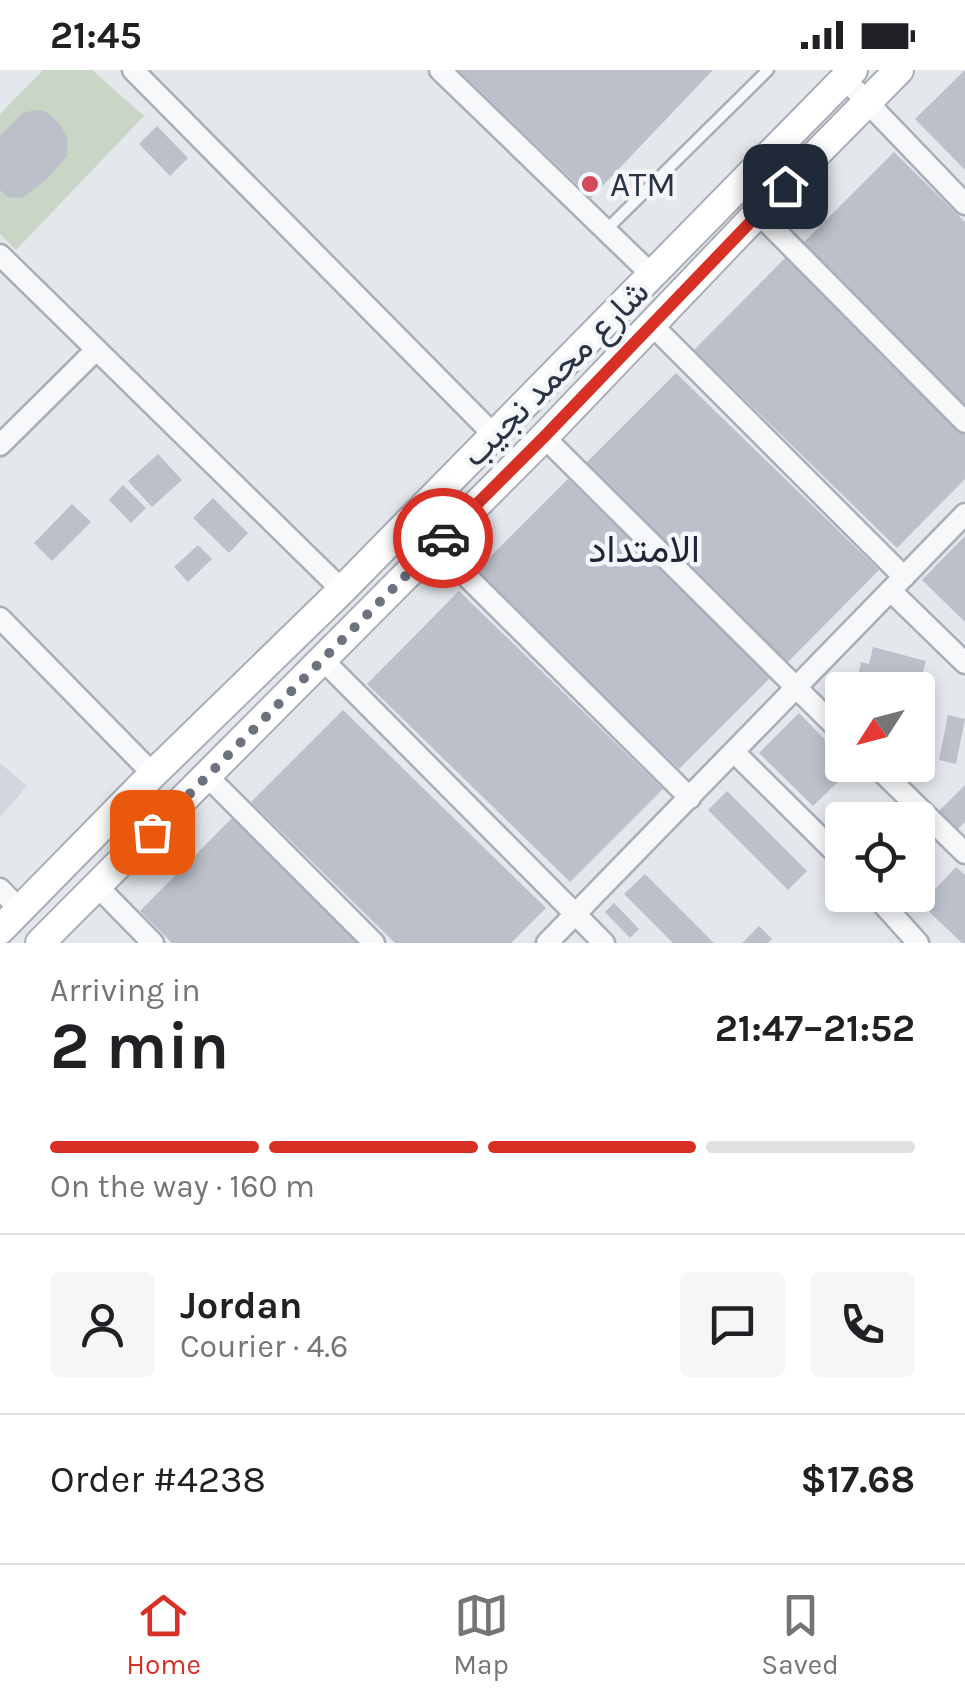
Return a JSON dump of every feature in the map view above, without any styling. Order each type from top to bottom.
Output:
[{"type":"main road","name":"شارع محمد نجيب","points":[[40,943],[544,437],[899,70]]},
{"type":"main road","name":"شارع محمد نجيب","points":[[10,920],[342,590],[844,73]]},
{"type":"street","points":[[133,70],[494,435]]},
{"type":"street","points":[[440,70],[652,275]]},
{"type":"street","points":[[844,73],[866,103],[965,204]]},
{"type":"street","points":[[758,214],[965,422]]},
{"type":"street","points":[[0,255],[342,590]]},
{"type":"street","points":[[651,324],[897,584],[965,662]]},
{"type":"street","points":[[0,445],[96,350]]},
{"type":"street","points":[[544,437],[825,715]]},
{"type":"street","points":[[547,943],[965,514]]},
{"type":"street","points":[[436,546],[690,798]]},
{"type":"street","points":[[0,618],[154,774]]},
{"type":"street","points":[[323,660],[604,943]]},
{"type":"street","points":[[735,752],[825,842]]},
{"type":"street","points":[[207,776],[374,943]]},
{"type":"street","points":[[893,782],[965,853]]},
{"type":"street","points":[[96,886],[153,943]]},
{"type":"street","points":[[0,889],[10,920]]},
{"type":"street","points":[[890,912],[918,943]]},
{"type":"lane","points":[[606,230],[768,70]]},
{"type":"shaded area","points":[[0,763],[27,786],[0,817]]},
{"type":"green space","points":[[43,70],[92,70],[144,116],[16,250],[0,234],[0,114]]},
{"type":"building","points":[[458,70],[713,70],[591,198]]},
{"type":"building","points":[[965,70],[965,170],[915,119]]},
{"type":"building","points":[[47,112],[60,125],[68,139],[67,156],[33,190],[21,198],[7,197],[0,190],[0,136],[23,113]]},
{"type":"building","points":[[157,126],[188,158],[170,176],[139,144]]},
{"type":"building","points":[[894,152],[965,222],[965,405],[801,245]]},
{"type":"building","points":[[786,257],[965,432],[965,479],[897,548],[694,350]]},
{"type":"building","points":[[676,373],[879,570],[787,663],[584,465]]},
{"type":"building","points":[[158,454],[182,480],[152,507],[128,481]]},
{"type":"building","points":[[568,479],[771,677],[679,769],[476,571]]},
{"type":"building","points":[[123,485],[146,508],[131,523],[109,500]]},
{"type":"building","points":[[213,498],[248,533],[229,553],[193,518]]},
{"type":"building","points":[[72,504],[91,522],[52,561],[34,543]]},
{"type":"building","points":[[965,536],[965,622],[922,580]]},
{"type":"building","points":[[198,545],[212,559],[188,582],[174,567]]},
{"type":"building","points":[[459,591],[663,789],[570,882],[367,684]]},
{"type":"building","points":[[873,647],[926,661],[923,672],[859,672],[861,662],[869,664]]},
{"type":"building","points":[[343,710],[546,908],[511,943],[395,943],[251,802]]},
{"type":"building","points":[[799,713],[825,740],[825,782],[838,782],[813,806],[759,753]]},
{"type":"building","points":[[948,715],[965,719],[956,764],[939,760]]},
{"type":"building","points":[[965,785],[965,822],[956,831],[937,813]]},
{"type":"building","points":[[727,791],[807,871],[788,890],[708,810]]},
{"type":"building","points":[[232,818],[360,943],[172,943],[140,911]]},
{"type":"building","points":[[956,867],[965,875],[965,943],[929,912],[935,912],[935,889]]},
{"type":"building","points":[[645,874],[714,943],[673,943],[624,894]]},
{"type":"building","points":[[614,903],[639,929],[630,938],[605,912]]},
{"type":"building","points":[[759,926],[772,939],[768,943],[742,943]]},
{"type":"way so far","points":[[152,832],[443,538]]},
{"type":"place","name":"ATM","points":[[590,184]]},
{"type":"district","name":"الامتداد","points":[[644,549]]},
{"type":"route","points":[[443,538],[785,186]]}]
